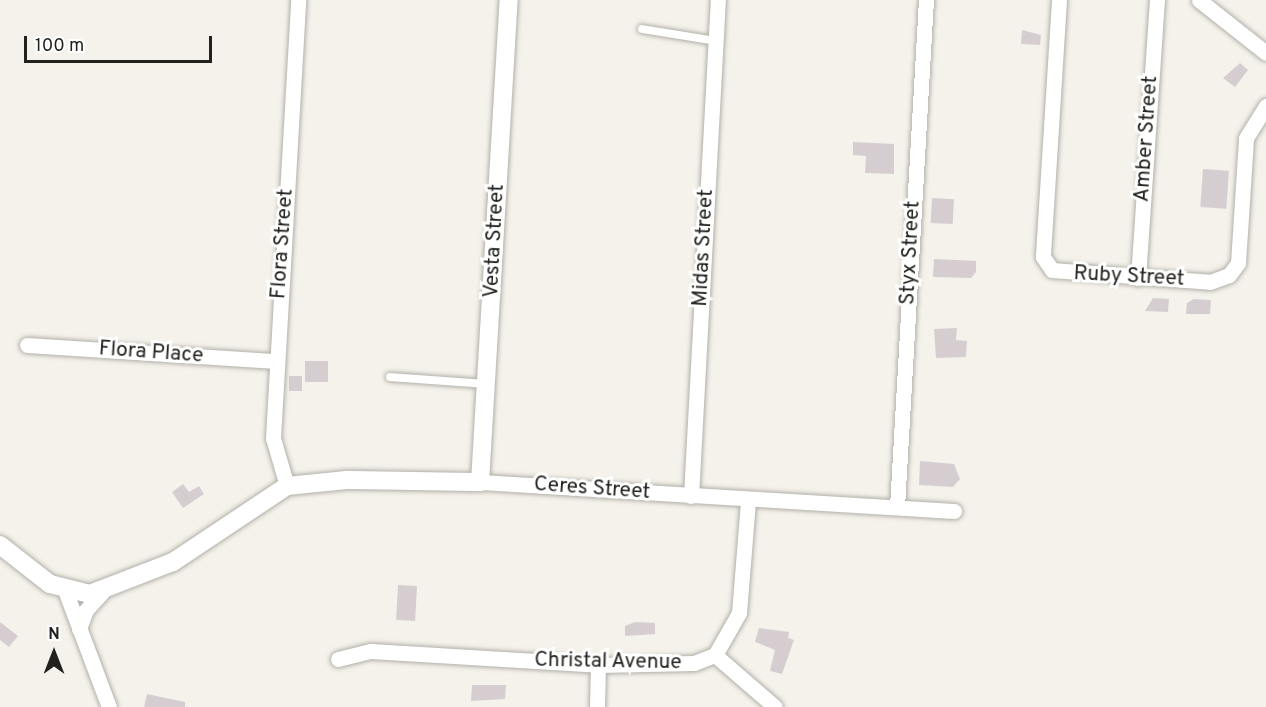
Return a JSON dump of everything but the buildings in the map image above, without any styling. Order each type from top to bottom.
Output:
[{"type":"street","name":"Flora Street","points":[[287,486],[273,438],[298,0]]},
{"type":"street","name":"Vesta Street","points":[[480,482],[509,0]]},
{"type":"street","name":"Midas Street","points":[[691,496],[718,0]]},
{"type":"street","name":"Styx Street","points":[[897,507],[926,0]]},
{"type":"street","name":"Ruby Street","points":[[1059,0],[1045,263],[1056,272],[1210,282],[1236,268],[1246,138],[1266,106]]},
{"type":"street","name":"Amber Street","points":[[1138,278],[1157,0]]},
{"type":"street","points":[[1199,0],[1266,53]]},
{"type":"street","name":"Flora Place","points":[[27,345],[276,360]]},
{"type":"street","name":"Ceres Street","points":[[287,486],[347,480],[480,482],[954,511]]},
{"type":"street","points":[[0,545],[65,590],[103,591],[173,562],[287,486]]},
{"type":"street","points":[[748,500],[739,613],[715,655],[775,707]]},
{"type":"street","points":[[65,590],[109,707]]},
{"type":"street","points":[[79,628],[86,610],[103,591]]},
{"type":"street","name":"Christal Avenue","points":[[338,659],[371,651],[598,665],[680,666],[715,655]]},
{"type":"street","points":[[597,707],[598,665]]},
{"type":"lane","points":[[642,29],[716,41]]},
{"type":"lane","points":[[390,377],[486,384]]}]
